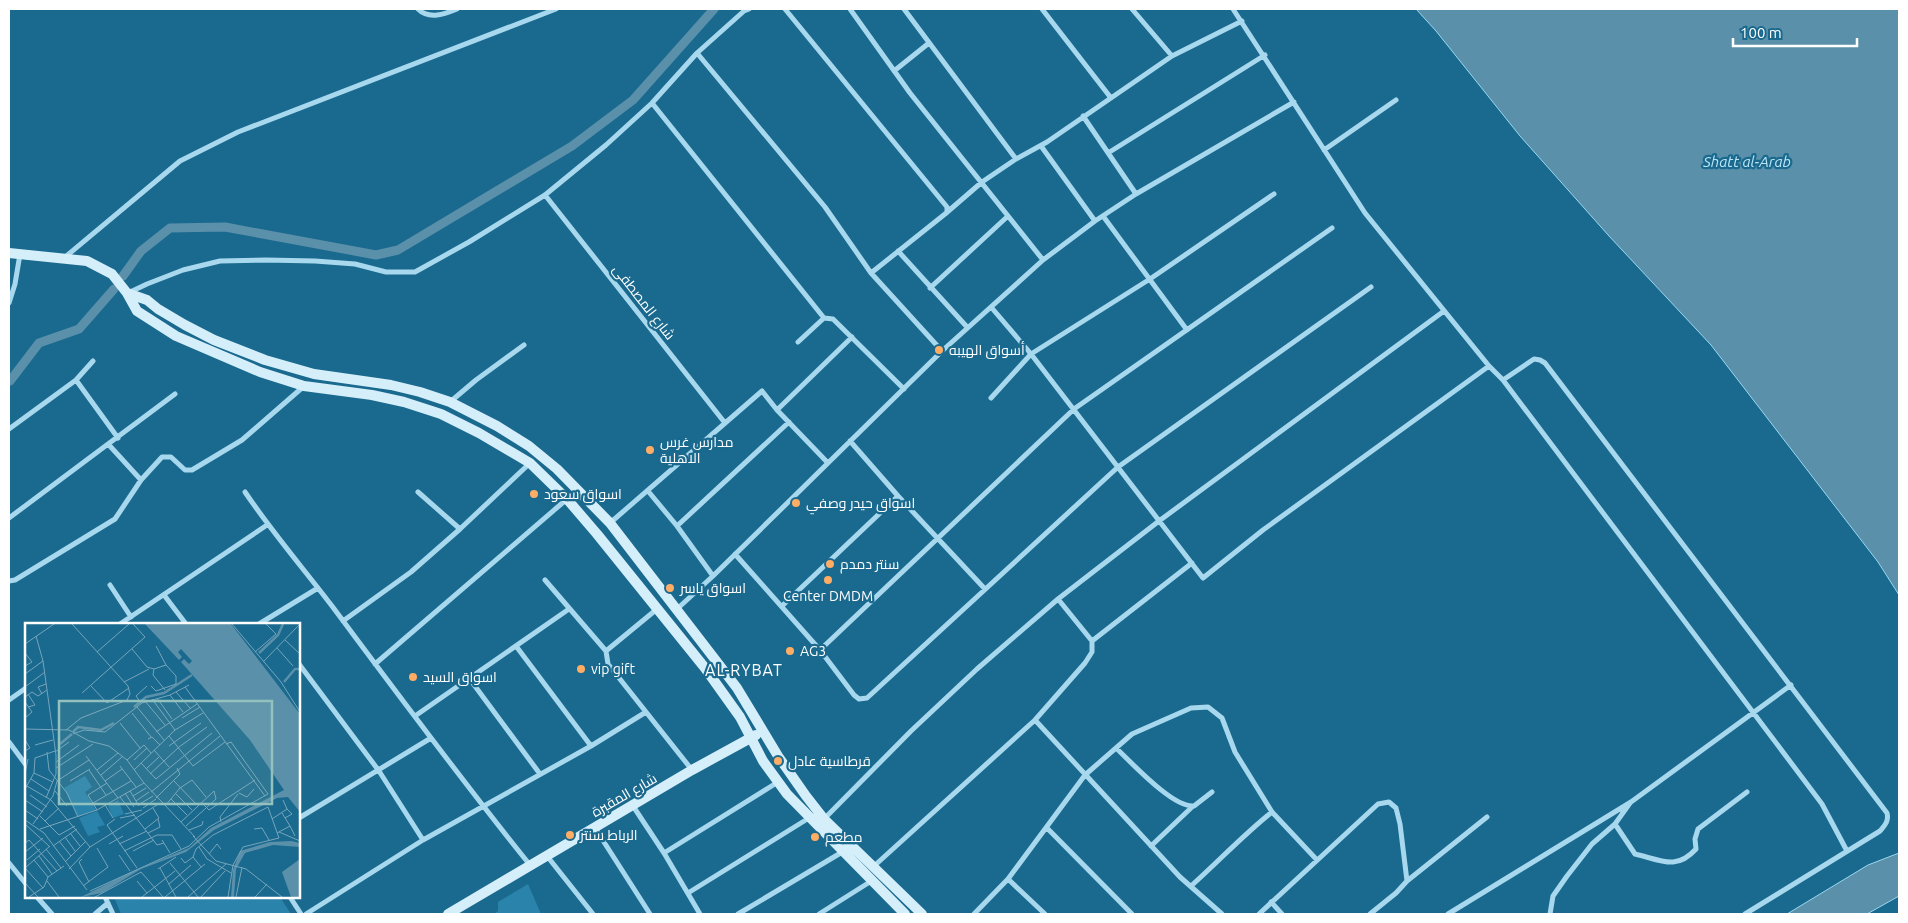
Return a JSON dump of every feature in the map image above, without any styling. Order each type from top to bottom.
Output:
[{"type":"street","points":[[418,9],[427,15],[446,14],[457,9]]},
{"type":"street","points":[[64,258],[180,161],[199,151],[238,132],[556,9]]},
{"type":"street","points":[[128,293],[183,270],[220,261],[315,261],[355,264],[386,272],[415,272],[469,242],[545,195],[606,145],[652,103],[737,12],[748,9]]},
{"type":"street","points":[[785,9],[947,207],[948,211]]},
{"type":"street","points":[[850,9],[894,71],[1043,260]]},
{"type":"street","points":[[904,9],[1016,159]]},
{"type":"street","points":[[1042,9],[1111,98]]},
{"type":"street","points":[[1132,9],[1172,56]]},
{"type":"street","points":[[1233,9],[1265,55],[1365,213],[1444,311],[1503,380],[1754,712],[1822,804],[1847,851]]},
{"type":"street","points":[[871,273],[982,182],[1016,159],[1041,146],[1172,56],[1242,21]]},
{"type":"street","points":[[894,71],[929,43]]},
{"type":"street","points":[[697,53],[825,207],[871,273],[942,351]]},
{"type":"street","points":[[1108,153],[1265,55]]},
{"type":"street","points":[[1324,150],[1396,100]]},
{"type":"street","points":[[665,619],[713,576],[942,351],[1043,260],[1136,194],[1294,102]]},
{"type":"street","points":[[652,103],[824,318],[833,319],[904,388]]},
{"type":"street","points":[[1084,116],[1136,194]]},
{"type":"street","points":[[1041,146],[1096,221]]},
{"type":"street","points":[[991,398],[1031,354],[1150,279],[1274,194]]},
{"type":"street","name":"شارع المصطفى","points":[[545,195],[725,424]]},
{"type":"street","points":[[930,288],[1008,216]]},
{"type":"street","points":[[1103,216],[1187,330]]},
{"type":"street","points":[[820,650],[1074,409],[1332,228]]},
{"type":"street","points":[[898,251],[930,288],[968,327]]},
{"type":"street","points":[[9,253],[88,261],[112,274],[128,293],[137,311],[176,336],[260,372],[304,386],[372,395],[404,402],[440,414],[530,463],[597,534],[724,693],[778,782],[809,818],[905,914]]},
{"type":"street","points":[[9,303],[15,284],[20,254]]},
{"type":"street","points":[[735,554],[820,650],[854,695],[859,699],[864,699],[1118,467],[1371,287]]},
{"type":"street","points":[[128,293],[147,300],[158,309],[207,336],[265,360],[336,378],[391,385],[420,392],[450,402],[500,428],[529,446],[557,469],[610,523],[737,688],[793,779],[824,819],[922,914]]},
{"type":"street","points":[[991,307],[1031,354],[1203,578],[1263,530],[1490,366]]},
{"type":"street","points":[[824,819],[911,731],[977,669],[1058,599],[1160,521],[1444,311]]},
{"type":"street","points":[[798,342],[824,318]]},
{"type":"street","points":[[777,410],[852,337]]},
{"type":"street","points":[[450,402],[476,380],[524,345]]},
{"type":"street","points":[[1503,380],[1534,359],[1545,363],[1887,813],[1886,824],[1880,831],[1745,914]]},
{"type":"street","points":[[260,372],[265,360]]},
{"type":"street","points":[[9,429],[76,380],[93,361]]},
{"type":"street","points":[[76,380],[118,438]]},
{"type":"street","points":[[9,581],[24,575],[115,519],[141,480],[165,456],[171,457],[185,470],[192,470],[242,440],[304,386]]},
{"type":"street","points":[[610,523],[762,391],[777,410],[828,463]]},
{"type":"street","points":[[9,518],[175,394]]},
{"type":"street","points":[[677,526],[789,422]]},
{"type":"street","points":[[491,441],[500,428]]},
{"type":"street","points":[[850,441],[898,496],[985,589]]},
{"type":"street","points":[[109,445],[141,480]]},
{"type":"street","points":[[343,621],[411,572],[530,463]]},
{"type":"street","points":[[648,491],[677,526],[713,576]]},
{"type":"street","points":[[245,492],[267,525],[318,588],[482,807],[530,866]]},
{"type":"street","points":[[418,492],[460,529]]},
{"type":"street","points":[[782,606],[898,496]]},
{"type":"street","points":[[375,664],[566,499]]},
{"type":"street","points":[[122,623],[267,525]]},
{"type":"street","points":[[1092,642],[1192,563]]},
{"type":"street","points":[[545,580],[606,651],[608,664],[692,770]]},
{"type":"street","points":[[110,585],[131,617]]},
{"type":"street","points":[[268,622],[318,588]]},
{"type":"street","points":[[164,595],[185,623]]},
{"type":"street","points":[[873,867],[1035,720],[1085,663],[1092,652],[1092,642],[1058,599]]},
{"type":"street","points":[[415,716],[569,609]]},
{"type":"street","points":[[606,651],[657,609]]},
{"type":"street","points":[[516,646],[591,746]]},
{"type":"street","points":[[300,665],[379,771],[423,840]]},
{"type":"street","points":[[469,678],[540,774]]},
{"type":"street","points":[[1448,914],[1631,802],[1791,685]]},
{"type":"street","points":[[9,700],[25,689]]},
{"type":"street","points":[[974,914],[1008,879],[1085,775],[1132,734],[1191,708],[1208,707],[1222,718],[1235,752],[1272,812],[1317,860]]},
{"type":"street","points":[[306,914],[423,840],[591,746],[646,712]]},
{"type":"street","points":[[1035,720],[1151,846],[1222,914]]},
{"type":"street","name":"شارع المقبرة","points":[[448,914],[692,770],[763,731]]},
{"type":"street","points":[[300,817],[431,738]]},
{"type":"street","points":[[9,742],[25,764]]},
{"type":"street","points":[[1116,748],[1164,793],[1172,799],[1192,807]]},
{"type":"street","points":[[664,853],[778,782]]},
{"type":"street","points":[[1151,846],[1192,807],[1212,792]]},
{"type":"street","points":[[1615,824],[1635,854],[1672,863],[1686,860],[1696,849],[1695,839],[1698,829],[1747,792]]},
{"type":"street","points":[[1259,914],[1378,804],[1389,802],[1396,808],[1400,824],[1407,882]]},
{"type":"street","points":[[1550,914],[1553,896],[1567,876],[1592,844],[1615,824],[1631,802]]},
{"type":"street","points":[[633,806],[664,853],[700,914]]},
{"type":"street","points":[[1191,886],[1230,851],[1248,831],[1272,812]]},
{"type":"street","points":[[1372,914],[1407,882],[1487,817]]},
{"type":"street","points":[[688,893],[809,818]]},
{"type":"street","points":[[595,828],[650,914]]},
{"type":"street","points":[[1047,828],[1132,914]]},
{"type":"street","points":[[738,914],[844,851]]},
{"type":"street","points":[[547,856],[593,914]]},
{"type":"street","points":[[9,863],[25,883]]},
{"type":"street","points":[[1008,879],[1045,914]]},
{"type":"street","points":[[819,914],[873,880]]},
{"type":"street","points":[[38,898],[52,914]]},
{"type":"street","points":[[105,898],[113,914]]},
{"type":"street","points":[[291,898],[301,914]]},
{"type":"street","points":[[1271,902],[1282,914]]},
{"type":"street","points":[[95,914],[108,904]]},
{"type":"shaded area","points":[[528,884],[541,914],[494,914],[498,911],[498,902]]},
{"type":"shaded area","points":[[114,898],[281,898],[291,914],[121,914]]},
{"type":"water","name":"Shatt al-Arab","points":[[1416,9],[1899,9],[1899,595],[1878,562],[1711,345],[1609,236],[1520,136],[1436,31]]},
{"type":"water","points":[[1899,853],[1899,896],[1867,914],[1787,914],[1868,865]]},
{"type":"waterway","points":[[123,276],[141,251],[170,228],[225,227],[376,255],[398,250],[572,146],[633,100],[714,9]]},
{"type":"waterway","points":[[10,381],[39,343],[79,329],[114,289]]},
{"type":"place","name":"أسواق الهيبه","points":[[939,350]]},
{"type":"place","name":"مدارس غرس الاهلية","points":[[650,450]]},
{"type":"place","name":"اسواق سعود","points":[[534,494]]},
{"type":"place","name":"اسواق حيدر وصفي","points":[[796,503]]},
{"type":"place","name":"سنتر دمدم","points":[[830,564]]},
{"type":"place","name":"Center DMDM","points":[[828,580]]},
{"type":"place","name":"اسواق ياسر","points":[[670,588]]},
{"type":"place","name":"AG3","points":[[790,651]]},
{"type":"place","name":"vip gift","points":[[581,669]]},
{"type":"place","name":"اسواق السيد","points":[[413,677]]},
{"type":"place","name":"قرطاسية عادل","points":[[778,761]]},
{"type":"place","name":"الرباط سنتر","points":[[570,835]]},
{"type":"place","name":"مطعم","points":[[815,837]]},
{"type":"district","name":"AL-RYBAT","points":[[744,670]]}]
